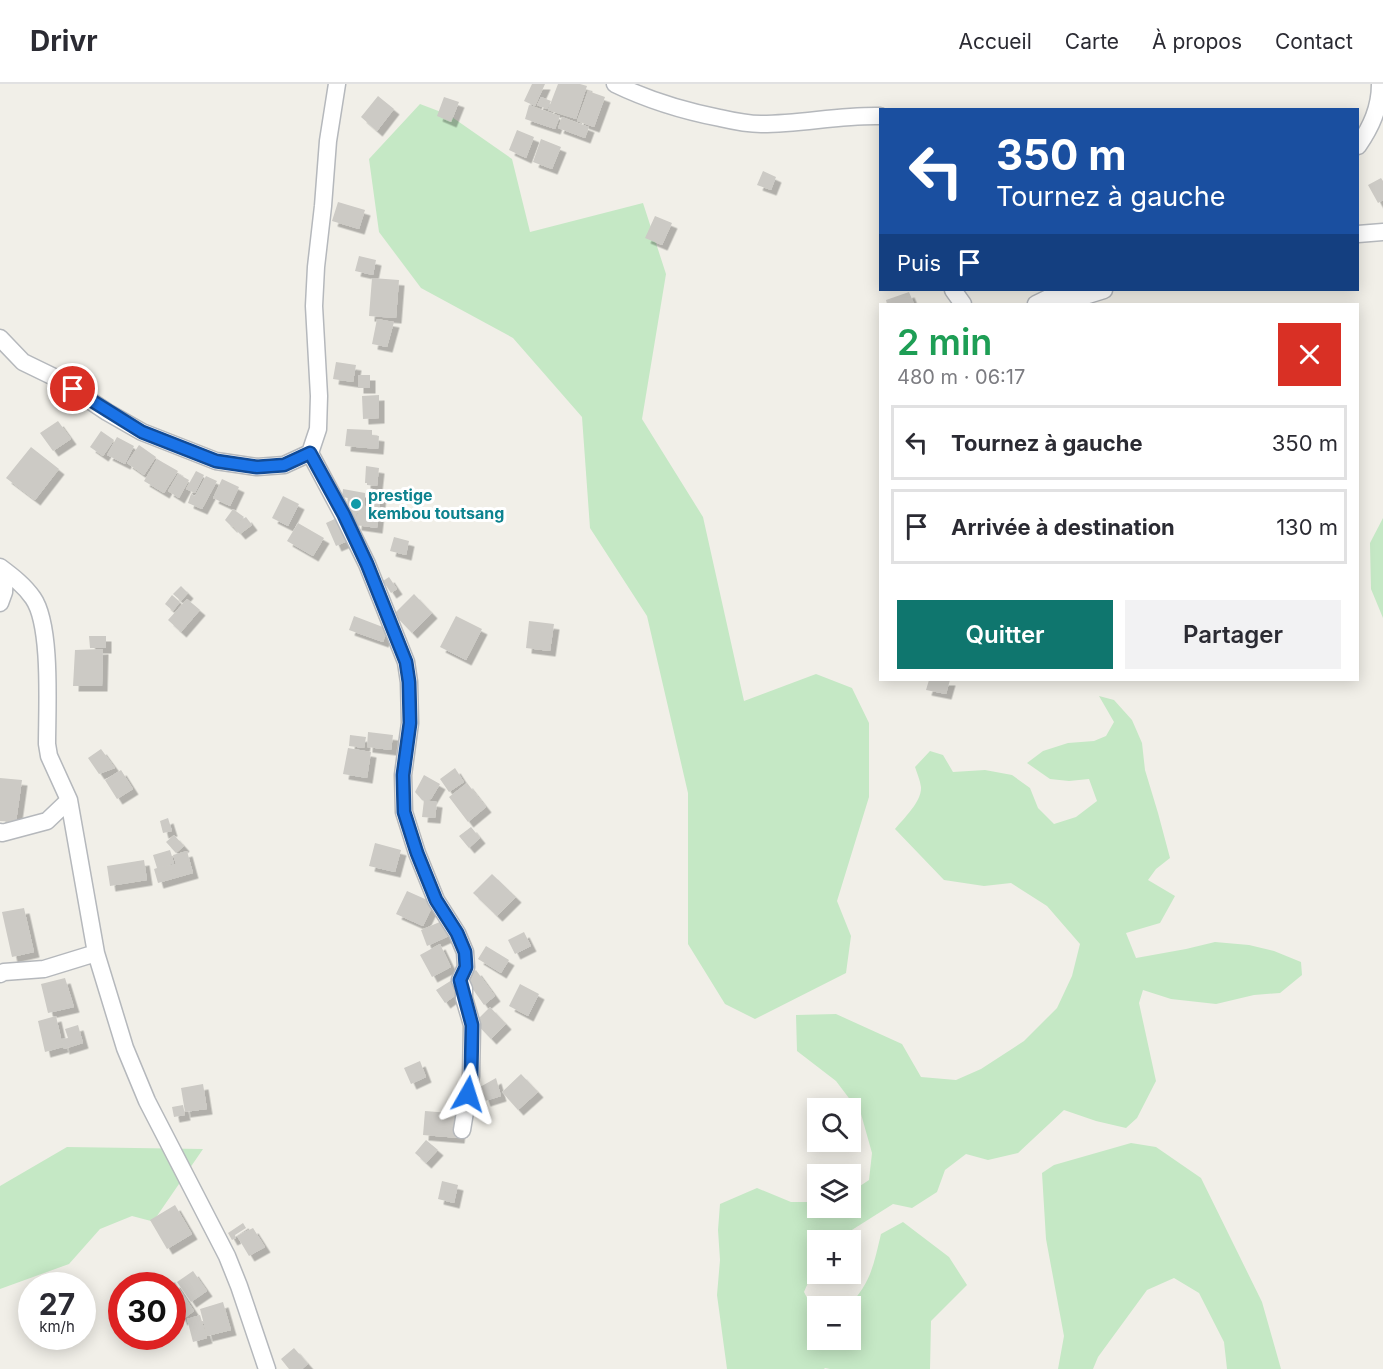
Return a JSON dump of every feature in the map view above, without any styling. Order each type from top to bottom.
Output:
[{"type":"street","points":[[0,338],[23,362],[56,378],[142,432],[216,461],[257,467],[284,465],[310,453],[318,429],[319,396],[315,287],[328,141],[337,84]]},
{"type":"street","points":[[615,84],[688,111],[733,121],[759,124],[794,123],[837,117],[879,116]]},
{"type":"street","points":[[1359,145],[1376,114],[1380,84]]},
{"type":"street","points":[[1359,234],[1383,232]]},
{"type":"street","points":[[1038,303],[1063,291]]},
{"type":"street","points":[[1062,303],[1101,291]]},
{"type":"street","points":[[310,453],[344,515],[367,564],[406,662],[410,723],[403,775],[404,812],[436,900],[457,933],[465,952],[466,967],[460,980],[472,1025],[472,1035],[471,1076],[462,1130]]},
{"type":"street","points":[[0,603],[4,592],[3,569]]},
{"type":"street","points":[[3,569],[20,582],[34,600],[41,616],[46,659],[49,756],[69,800],[96,953],[125,1048],[147,1101],[227,1256],[267,1369]]},
{"type":"street","points":[[0,832],[47,821],[69,800]]},
{"type":"street","points":[[0,974],[44,969],[96,953]]},
{"type":"green space","points":[[420,104],[449,115],[512,159],[530,232],[643,203],[666,274],[642,419],[703,517],[744,701],[816,674],[852,688],[869,723],[869,797],[837,901],[851,936],[846,973],[755,1019],[725,1004],[688,944],[688,793],[647,616],[590,528],[582,417],[513,338],[421,288],[379,232],[369,159]]},
{"type":"green space","points":[[1383,518],[1383,618],[1371,589],[1370,543]]},
{"type":"green space","points":[[1099,696],[1114,700],[1132,720],[1142,743],[1145,770],[1170,858],[1156,869],[1148,880],[1175,896],[1160,923],[1126,933],[1136,958],[1215,942],[1249,945],[1274,951],[1301,962],[1302,975],[1280,993],[1254,995],[1216,1004],[1171,999],[1143,990],[1139,1003],[1156,1081],[1137,1118],[1126,1128],[1064,1110],[1018,1153],[988,1160],[966,1154],[945,1170],[937,1192],[912,1208],[893,1204],[852,1230],[807,1230],[807,1284],[804,1292],[807,1298],[807,1350],[861,1350],[861,1296],[858,1296],[874,1264],[881,1234],[903,1222],[949,1257],[967,1285],[931,1321],[930,1369],[727,1369],[717,1295],[720,1260],[718,1230],[720,1204],[757,1188],[791,1202],[807,1202],[807,1218],[861,1218],[861,1185],[869,1180],[872,1153],[861,1114],[861,1098],[849,1098],[836,1081],[797,1051],[796,1015],[836,1014],[902,1044],[921,1077],[956,1080],[981,1069],[1024,1041],[1057,1008],[1072,976],[1080,944],[1047,906],[1011,883],[984,886],[944,880],[895,829],[912,809],[921,792],[921,784],[915,767],[930,751],[943,755],[953,772],[985,770],[1012,775],[1030,788],[1038,808],[1054,824],[1076,817],[1097,801],[1089,779],[1069,781],[1050,779],[1027,763],[1043,751],[1068,743],[1094,741],[1106,736],[1114,722]]},
{"type":"green space","points":[[1131,1143],[1156,1147],[1201,1178],[1262,1302],[1281,1369],[1227,1369],[1224,1342],[1199,1293],[1174,1278],[1147,1290],[1098,1357],[1093,1369],[1058,1369],[1064,1336],[1046,1239],[1042,1173],[1054,1165]]},
{"type":"green space","points":[[67,1147],[203,1149],[157,1216],[151,1221],[132,1216],[100,1229],[69,1264],[47,1272],[18,1272],[18,1282],[0,1289],[0,1186]]},
{"type":"building","points":[[532,84],[545,84],[535,106],[524,101]]},
{"type":"building","points":[[558,84],[587,86],[576,119],[548,110]]},
{"type":"building","points":[[588,91],[605,97],[594,127],[577,121]]},
{"type":"building","points":[[378,96],[394,109],[377,131],[361,117]]},
{"type":"building","points":[[444,97],[459,102],[451,122],[437,116]]},
{"type":"building","points":[[541,97],[551,101],[547,109],[537,105]]},
{"type":"building","points":[[529,105],[560,116],[555,129],[525,119]]},
{"type":"building","points":[[562,117],[589,127],[585,138],[558,128]]},
{"type":"building","points":[[517,130],[534,137],[526,158],[509,150]]},
{"type":"building","points":[[541,139],[561,147],[552,169],[533,162]]},
{"type":"building","points":[[763,171],[776,177],[771,190],[757,185]]},
{"type":"building","points":[[1381,178],[1383,200],[1378,203],[1368,185]]},
{"type":"building","points":[[338,202],[365,210],[359,229],[332,221]]},
{"type":"building","points":[[655,216],[672,223],[662,245],[645,238]]},
{"type":"building","points":[[359,256],[376,260],[373,275],[355,271]]},
{"type":"building","points":[[372,278],[399,280],[396,318],[369,316]]},
{"type":"building","points":[[909,292],[914,303],[887,303],[886,300]]},
{"type":"building","points":[[377,319],[394,322],[387,347],[372,344]]},
{"type":"building","points":[[336,362],[356,365],[353,382],[333,379]]},
{"type":"building","points":[[358,375],[370,375],[370,388],[358,388]]},
{"type":"building","points":[[379,395],[379,418],[363,419],[362,396]]},
{"type":"building","points":[[58,421],[71,439],[53,451],[40,433]]},
{"type":"building","points":[[347,429],[372,430],[372,435],[379,436],[378,449],[345,446]]},
{"type":"building","points":[[101,431],[114,440],[103,456],[90,447]]},
{"type":"building","points":[[117,437],[134,446],[125,464],[107,455]]},
{"type":"building","points":[[139,445],[156,457],[144,475],[127,463]]},
{"type":"building","points":[[31,447],[59,469],[35,500],[6,478]]},
{"type":"building","points":[[157,459],[178,471],[164,493],[144,481]]},
{"type":"building","points":[[366,466],[379,468],[377,486],[365,483]]},
{"type":"building","points":[[196,471],[204,475],[195,493],[186,489]]},
{"type":"building","points":[[178,474],[189,480],[179,498],[168,491]]},
{"type":"building","points":[[206,476],[217,481],[202,509],[188,503],[191,494],[195,496]]},
{"type":"building","points":[[222,479],[239,487],[230,506],[213,498]]},
{"type":"building","name":"prestige kembou toutsang","points":[[343,489],[365,493],[365,514],[357,513],[357,510],[355,520],[349,519],[348,498],[342,497]]},
{"type":"building","points":[[369,493],[381,494],[377,528],[356,525],[357,514],[367,515],[365,514]]},
{"type":"building","points":[[283,496],[299,504],[288,526],[272,518]]},
{"type":"building","points":[[233,509],[244,517],[232,527],[225,520]]},
{"type":"building","points":[[246,517],[252,525],[240,534],[233,526]]},
{"type":"building","points":[[339,517],[350,540],[336,546],[326,523]]},
{"type":"building","points":[[298,523],[324,538],[313,556],[287,541]]},
{"type":"building","points":[[394,537],[409,541],[406,555],[390,551]]},
{"type":"building","points":[[389,577],[397,589],[391,593],[383,581]]},
{"type":"building","points":[[181,586],[188,593],[181,601],[173,594]]},
{"type":"building","points":[[414,594],[432,613],[412,633],[394,614]]},
{"type":"building","points":[[172,595],[180,602],[173,611],[165,604]]},
{"type":"building","points":[[187,599],[200,610],[181,632],[168,620]]},
{"type":"building","points":[[354,616],[388,629],[383,642],[349,630]]},
{"type":"building","points":[[456,616],[482,629],[466,660],[440,647]]},
{"type":"building","points":[[529,621],[554,624],[550,651],[526,648]]},
{"type":"building","points":[[89,636],[106,636],[106,648],[90,648]]},
{"type":"building","points":[[103,649],[102,686],[73,686],[75,650]]},
{"type":"building","points":[[929,681],[950,681],[946,694],[926,690]]},
{"type":"building","points":[[368,732],[393,735],[391,750],[367,747]]},
{"type":"building","points":[[350,735],[366,737],[364,748],[349,746]]},
{"type":"building","points":[[348,748],[371,752],[367,778],[343,774]]},
{"type":"building","points":[[101,749],[115,768],[99,774],[88,758]]},
{"type":"building","points":[[455,768],[464,782],[449,792],[440,779]]},
{"type":"building","points":[[121,770],[133,789],[117,799],[105,780]]},
{"type":"building","points":[[424,775],[440,784],[431,799],[422,800],[415,792]]},
{"type":"building","points":[[0,778],[22,780],[16,822],[0,821]]},
{"type":"building","points":[[467,783],[486,807],[468,822],[449,797]]},
{"type":"building","points":[[424,800],[437,802],[435,818],[422,817]]},
{"type":"building","points":[[168,818],[172,831],[163,833],[160,821]]},
{"type":"building","points":[[471,827],[480,838],[469,848],[459,836]]},
{"type":"building","points":[[174,835],[184,846],[176,853],[166,842]]},
{"type":"building","points":[[375,843],[401,850],[395,872],[369,866]]},
{"type":"building","points":[[170,850],[174,863],[162,867],[176,864],[173,855],[187,851],[193,873],[158,883],[153,855]]},
{"type":"building","points":[[144,860],[147,880],[110,886],[107,866]]},
{"type":"building","points":[[492,874],[516,897],[497,916],[473,893]]},
{"type":"building","points":[[407,891],[434,903],[423,926],[396,914]]},
{"type":"building","points":[[24,908],[34,952],[12,957],[2,912]]},
{"type":"building","points":[[442,921],[449,936],[427,946],[421,930]]},
{"type":"building","points":[[524,932],[531,946],[515,954],[508,940]]},
{"type":"building","points":[[440,944],[451,967],[432,977],[420,955]]},
{"type":"building","points":[[486,946],[509,960],[501,973],[478,959]]},
{"type":"building","points":[[476,970],[495,996],[484,1005],[465,978]]},
{"type":"building","points":[[65,978],[74,1007],[48,1013],[41,984]]},
{"type":"building","points":[[452,980],[460,992],[445,1003],[436,990]]},
{"type":"building","points":[[520,984],[539,994],[528,1016],[509,1006]]},
{"type":"building","points":[[490,1007],[506,1024],[491,1039],[475,1022]]},
{"type":"building","points":[[56,1016],[63,1047],[45,1052],[38,1021]]},
{"type":"building","points":[[78,1025],[83,1043],[64,1049],[62,1039],[68,1038],[65,1029]]},
{"type":"building","points":[[420,1061],[426,1077],[411,1084],[404,1068]]},
{"type":"building","points":[[521,1074],[538,1092],[518,1110],[502,1092]]},
{"type":"building","points":[[496,1078],[501,1096],[485,1101],[480,1087]]},
{"type":"building","points":[[203,1084],[207,1109],[185,1112],[181,1088]]},
{"type":"building","points":[[183,1105],[185,1115],[174,1117],[172,1107]]},
{"type":"building","points":[[425,1111],[462,1114],[459,1138],[423,1135]]},
{"type":"building","points":[[426,1140],[438,1150],[426,1163],[415,1153]]},
{"type":"building","points":[[442,1181],[458,1185],[454,1203],[438,1199]]},
{"type":"building","points":[[175,1205],[192,1234],[167,1249],[150,1220]]},
{"type":"building","points":[[243,1223],[246,1228],[235,1235],[236,1238],[232,1240],[228,1233]]},
{"type":"building","points":[[253,1228],[265,1247],[249,1256],[237,1236]]},
{"type":"building","points":[[193,1271],[207,1291],[191,1302],[186,1295],[186,1276]]},
{"type":"building","points":[[186,1299],[194,1311],[186,1317]]},
{"type":"building","points":[[223,1302],[231,1330],[207,1336],[200,1309]]},
{"type":"building","points":[[200,1315],[207,1338],[193,1342],[187,1319]]},
{"type":"building","points":[[294,1348],[308,1364],[302,1369],[289,1369],[281,1359]]},
{"type":"place","name":"prestige kembou toutsang","points":[[356,504]]},
{"type":"route","points":[[73,389],[142,432],[216,461],[257,467],[284,465],[310,453],[344,515],[367,564],[406,662],[410,723],[403,775],[404,812],[436,900],[457,933],[465,952],[466,967],[460,980],[472,1025],[471,1076],[468,1094]]}]
